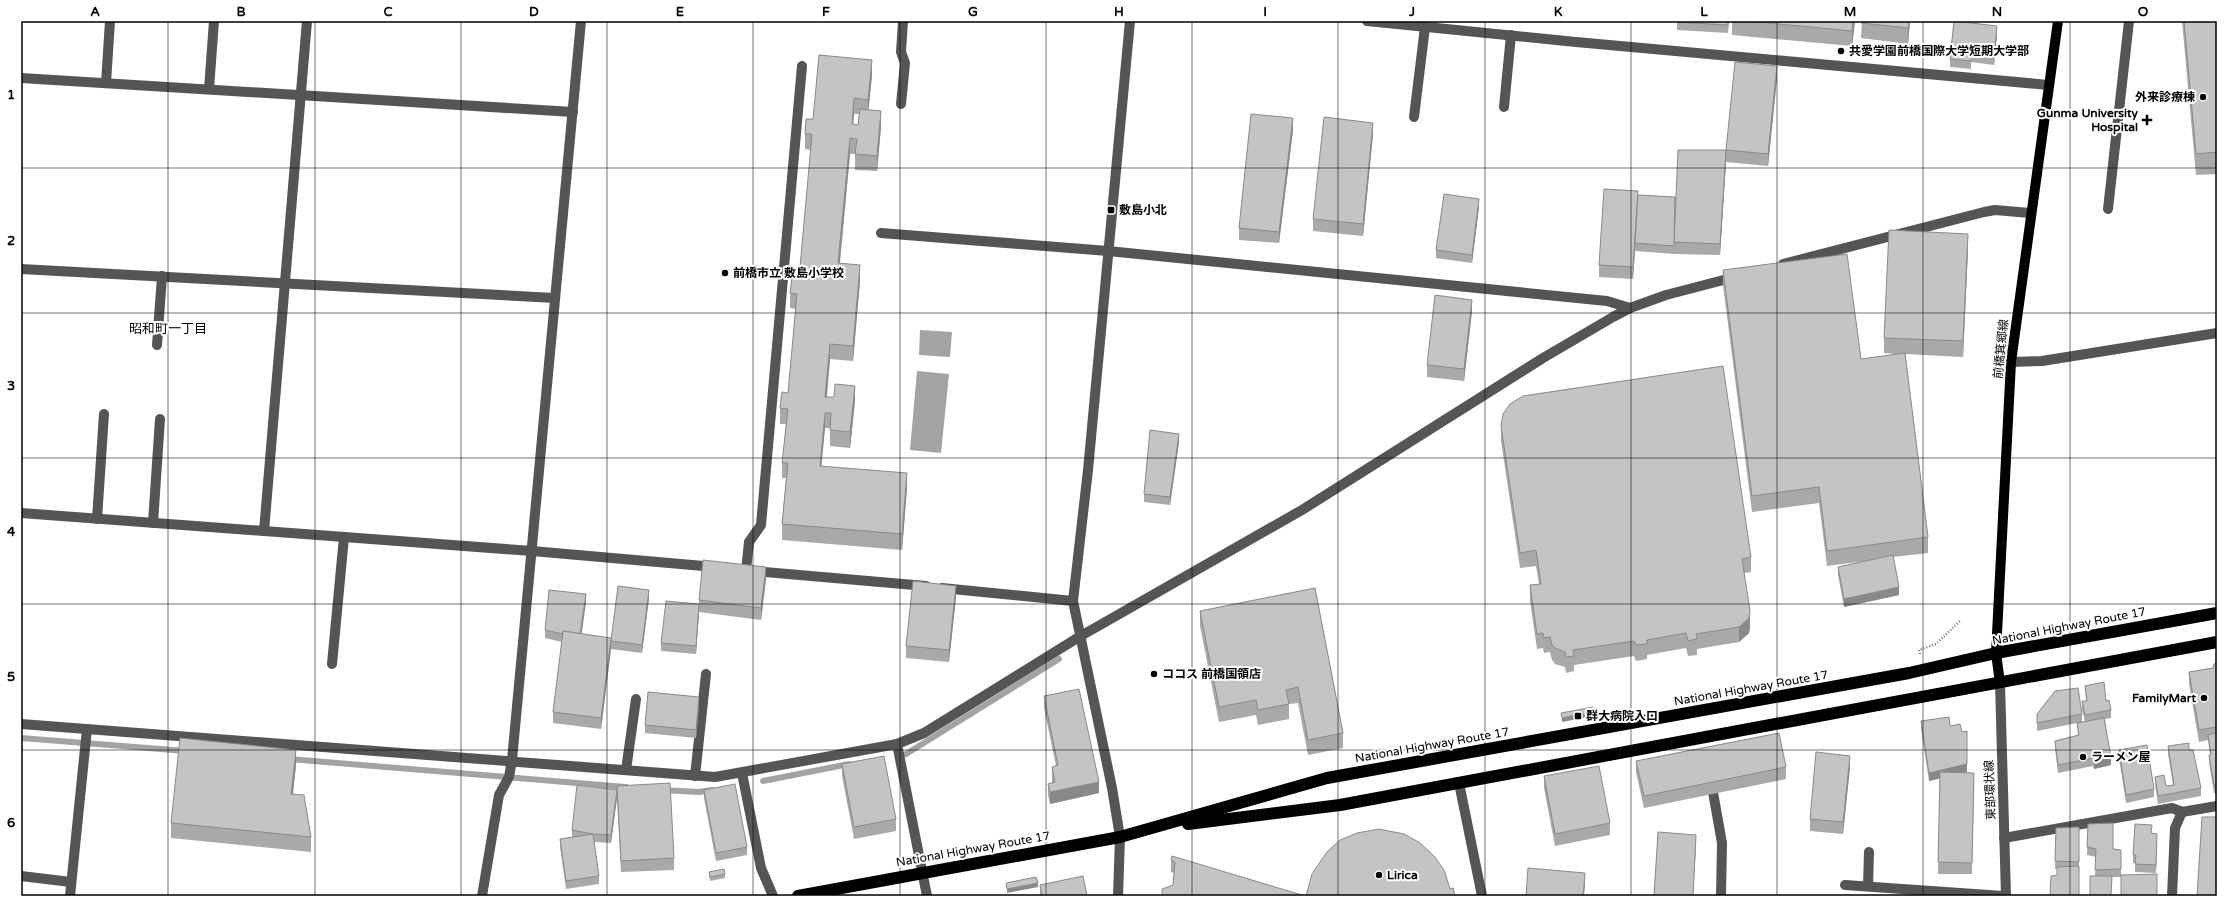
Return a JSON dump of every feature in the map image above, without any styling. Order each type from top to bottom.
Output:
[{"type":"highway","name":"National Highway Route 17","points":[[798,896],[922,872],[1120,837],[1327,778],[1909,674],[1996,653],[2217,613]]},
{"type":"highway","name":"National Highway Route 17","points":[[1151,829],[1340,805],[2000,683],[2065,669],[2217,642]]},
{"type":"main road","name":"前橋箕郷線","points":[[2000,683],[1996,653],[2011,362],[2030,213],[2058,21]]},
{"type":"street","points":[[106,83],[110,21]]},
{"type":"street","points":[[209,89],[214,21]]},
{"type":"street","points":[[264,531],[283,283],[302,94],[307,21]]},
{"type":"street","points":[[482,896],[499,795],[509,777],[512,760],[581,21]]},
{"type":"street","points":[[901,104],[905,63],[901,52],[903,21]]},
{"type":"street","points":[[1118,896],[1120,837],[1112,788],[1073,601],[1088,470],[1130,21]]},
{"type":"street","points":[[1367,21],[2049,85]]},
{"type":"street","points":[[2108,209],[2129,21]]},
{"type":"street","points":[[1414,117],[1425,27]]},
{"type":"street","points":[[1504,107],[1510,35]]},
{"type":"street","points":[[802,66],[761,525],[749,542],[742,570],[1073,601]]},
{"type":"street","points":[[21,78],[302,94],[573,112]]},
{"type":"street","points":[[1772,267],[1984,212],[1994,210],[2030,213]]},
{"type":"street","points":[[881,233],[1108,251],[1607,301],[1630,308]]},
{"type":"street","points":[[21,268],[555,298]]},
{"type":"street","points":[[21,724],[87,736],[512,760],[715,777],[897,744],[924,733],[1080,637],[1302,510],[1543,358],[1630,308],[1666,295],[1742,275]]},
{"type":"street","points":[[157,345],[162,276]]},
{"type":"street","points":[[2011,362],[2042,361],[2217,333]]},
{"type":"street","points":[[97,519],[104,414]]},
{"type":"street","points":[[153,523],[160,419]]},
{"type":"street","points":[[21,513],[532,551],[722,568]]},
{"type":"street","points":[[332,664],[344,537]]},
{"type":"street","points":[[695,776],[706,674]]},
{"type":"street","name":"東部環状線","points":[[2000,683],[2005,896]]},
{"type":"street","points":[[626,770],[636,699]]},
{"type":"street","points":[[70,896],[87,736]]},
{"type":"street","points":[[1702,738],[1705,751]]},
{"type":"street","points":[[897,744],[927,896]]},
{"type":"street","points":[[742,773],[761,868],[773,896]]},
{"type":"street","points":[[1709,773],[1722,843],[1720,896]]},
{"type":"street","points":[[1459,783],[1482,896]]},
{"type":"street","points":[[2004,838],[2172,808],[2182,812],[2217,806]]},
{"type":"street","points":[[2172,896],[2175,828],[2182,812]]},
{"type":"street","points":[[1868,886],[1869,852]]},
{"type":"street","points":[[21,876],[71,882]]},
{"type":"street","points":[[1845,885],[2005,896]]},
{"type":"path","points":[[1919,650],[1936,644],[1962,620]]},
{"type":"shaded area","points":[[920,330],[952,332],[950,357],[919,355]]},
{"type":"shaded area","points":[[917,371],[949,374],[941,453],[910,450]]},
{"type":"building","points":[[1728,21],[1728,25],[1677,22]]},
{"type":"building","points":[[1747,21],[1853,21],[1852,31]]},
{"type":"building","points":[[1862,21],[1909,21],[1908,28],[1861,23]]},
{"type":"building","points":[[1954,21],[1997,26],[1994,57],[1971,54],[1971,61],[1950,59]]},
{"type":"building","name":"外来診療棟","points":[[2184,21],[2217,21],[2217,152],[2196,154]]},
{"type":"building","points":[[819,55],[872,60],[868,100],[854,98],[852,124],[858,125],[860,109],[881,111],[877,156],[855,154],[857,139],[850,138],[838,263],[860,265],[853,346],[830,344],[825,397],[834,397],[835,384],[855,386],[850,432],[830,430],[831,413],[825,413],[820,466],[907,473],[902,534],[782,524],[788,463],[782,463],[788,409],[780,408],[782,392],[788,393],[797,294],[790,293],[792,277],[799,278],[812,134],[805,134],[806,119],[813,119]]},
{"type":"building","points":[[1735,62],[1777,66],[1768,154],[1726,150]]},
{"type":"building","points":[[1251,114],[1293,118],[1279,232],[1239,228]]},
{"type":"building","points":[[1324,117],[1373,123],[1363,224],[1313,219]]},
{"type":"building","points":[[1678,150],[1726,150],[1720,244],[1674,242]]},
{"type":"building","points":[[1604,189],[1638,191],[1633,267],[1599,265]]},
{"type":"building","points":[[1444,194],[1479,199],[1472,255],[1436,250]]},
{"type":"building","points":[[1638,195],[1675,197],[1674,246],[1635,243]]},
{"type":"building","points":[[1889,230],[1968,234],[1963,341],[1884,338]]},
{"type":"building","points":[[1847,254],[1861,359],[1905,353],[1928,537],[1827,551],[1819,487],[1752,496],[1723,270]]},
{"type":"building","points":[[1435,295],[1472,300],[1464,369],[1427,365]]},
{"type":"building","points":[[1723,366],[1751,557],[1742,559],[1750,611],[1749,618],[1739,627],[1696,634],[1697,639],[1688,641],[1686,633],[1647,640],[1647,644],[1636,645],[1634,641],[1573,650],[1574,656],[1566,657],[1565,652],[1555,648],[1552,645],[1550,637],[1544,638],[1543,633],[1537,634],[1530,585],[1541,584],[1536,550],[1520,553],[1501,426],[1503,414],[1510,404],[1523,396]]},
{"type":"building","points":[[1150,430],[1179,434],[1170,497],[1144,494]]},
{"type":"building","points":[[1893,555],[1899,587],[1844,599],[1838,567]]},
{"type":"building","points":[[703,560],[766,567],[761,608],[699,600]]},
{"type":"building","points":[[913,581],[956,586],[949,650],[906,646]]},
{"type":"building","points":[[618,586],[649,590],[642,645],[611,641]]},
{"type":"building","points":[[1315,588],[1343,733],[1308,740],[1298,687],[1286,690],[1289,704],[1258,710],[1256,700],[1219,707],[1200,611]]},
{"type":"building","points":[[549,590],[586,594],[580,634],[563,631],[563,634],[545,630]]},
{"type":"building","points":[[666,601],[699,604],[696,646],[661,643]]},
{"type":"building","points":[[563,631],[611,638],[601,718],[553,712]]},
{"type":"building","name":"FamilyMart","points":[[2217,663],[2217,727],[2199,730],[2189,672],[2213,668],[2214,664]]},
{"type":"building","points":[[2104,682],[2106,701],[2109,700],[2111,710],[2085,715],[2082,701],[2087,701],[2085,686]]},
{"type":"building","points":[[2078,688],[2082,714],[2037,723],[2037,714],[2055,691]]},
{"type":"building","points":[[1079,689],[1099,782],[1050,792],[1048,784],[1055,782],[1052,767],[1058,765],[1044,696]]},
{"type":"building","points":[[648,692],[699,697],[696,730],[645,725]]},
{"type":"building","points":[[1593,707],[1594,711],[1562,718],[1561,713]]},
{"type":"building","points":[[1949,717],[1950,726],[1960,724],[1962,732],[1967,731],[1967,764],[1929,773],[1921,721]]},
{"type":"building","name":"ラーメン屋","points":[[2104,718],[2111,757],[2094,761],[2093,758],[2058,765],[2055,741],[2079,735],[2077,723]]},
{"type":"building","points":[[1779,733],[1786,767],[1644,796],[1636,761]]},
{"type":"building","points":[[2217,733],[2217,785],[2214,785],[2209,755],[2211,755],[2208,735]]},
{"type":"building","points":[[180,738],[296,750],[291,794],[304,795],[311,837],[171,823]]},
{"type":"building","points":[[2189,743],[2189,750],[2193,750],[2201,788],[2158,796],[2155,777],[2164,775],[2166,786],[2174,785],[2168,746]]},
{"type":"building","points":[[2147,745],[2154,789],[2126,795],[2119,750]]},
{"type":"building","points":[[1816,752],[1850,756],[1843,822],[1810,819]]},
{"type":"building","points":[[884,756],[896,819],[854,827],[842,764]]},
{"type":"building","points":[[1599,766],[1610,823],[1555,834],[1544,776]]},
{"type":"building","points":[[1940,772],[1974,773],[1972,863],[1938,862]]},
{"type":"building","points":[[670,783],[674,858],[621,861],[617,786]]},
{"type":"building","points":[[735,784],[747,847],[716,853],[704,790]]},
{"type":"building","points":[[577,785],[617,790],[611,835],[593,834],[572,830]]},
{"type":"building","points":[[2202,817],[2217,817],[2217,896],[2197,896]]},
{"type":"building","points":[[2113,823],[2113,849],[2121,850],[2121,869],[2095,870],[2096,849],[2087,847],[2088,824]]},
{"type":"building","points":[[2135,824],[2152,825],[2151,833],[2157,834],[2156,865],[2135,864],[2136,855],[2133,855]]},
{"type":"building","points":[[2079,827],[2079,862],[2055,861],[2056,828]]},
{"type":"building","name":"Lirica","points":[[1379,829],[1404,834],[1420,843],[1434,856],[1444,870],[1450,889],[1453,888],[1455,896],[1306,896],[1312,874],[1327,852],[1340,840],[1357,833]]},
{"type":"building","points":[[1658,832],[1696,835],[1693,896],[1654,896]]},
{"type":"building","points":[[593,834],[599,876],[566,881],[560,839]]},
{"type":"building","points":[[1172,856],[1305,896],[1162,896],[1162,889],[1173,885],[1175,862],[1171,860]]},
{"type":"building","points":[[2079,866],[2079,896],[2050,896],[2051,876],[2057,875],[2057,867]]},
{"type":"building","points":[[1528,868],[1585,873],[1583,896],[1526,896]]},
{"type":"building","points":[[724,869],[725,874],[710,877],[709,872]]},
{"type":"building","points":[[2157,874],[2157,896],[2121,896],[2121,875]]},
{"type":"building","points":[[1083,876],[1087,896],[1042,896],[1040,885]]},
{"type":"building","points":[[2090,876],[2112,876],[2111,896],[2090,896]]},
{"type":"building","points":[[1036,877],[1038,883],[1007,889],[1006,883]]},
{"type":"waterway","points":[[906,754],[1059,659]]},
{"type":"waterway","points":[[21,738],[186,751]]},
{"type":"waterway","points":[[289,759],[626,787]]},
{"type":"waterway","points":[[763,781],[849,764]]},
{"type":"waterway","points":[[663,790],[699,792],[712,790]]},
{"type":"place","name":"共愛学園前橋国際大学短期大学部","points":[[1841,51]]},
{"type":"place","name":"外来診療棟","points":[[2203,97]]},
{"type":"place","name":"Gunma University Hospital","points":[[2147,120]]},
{"type":"place","name":"敷島小北","points":[[1111,210]]},
{"type":"place","name":"前橋市立 敷島小学校","points":[[725,273]]},
{"type":"place","name":"ココス 前橋国領店","points":[[1154,674]]},
{"type":"place","name":"FamilyMart","points":[[2204,698]]},
{"type":"place","name":"群大病院入口","points":[[1578,716]]},
{"type":"place","name":"ラーメン屋","points":[[2083,757]]},
{"type":"place","name":"Lirica","points":[[1379,875]]},
{"type":"district","name":"昭和町一丁目","points":[[168,328]]}]
